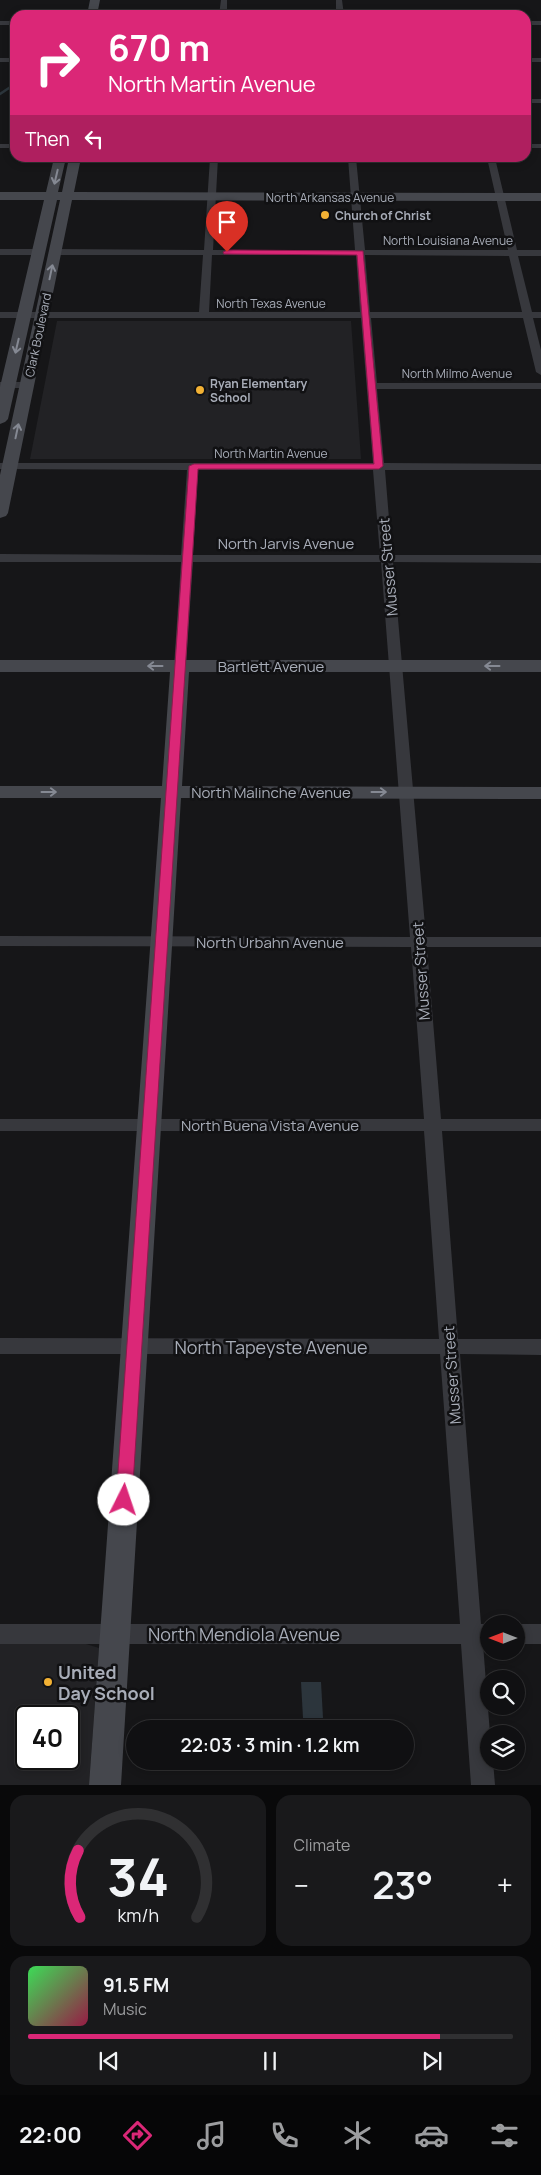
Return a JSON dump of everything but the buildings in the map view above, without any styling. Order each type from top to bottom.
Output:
[{"type":"main road","name":"Clark Boulevard","points":[[0,419],[4,385],[24,315],[59,162]]},
{"type":"main road","name":"Clark Boulevard","points":[[0,513],[5,466],[27,386],[75,162]]},
{"type":"main road","name":"North Arkansas Avenue","points":[[0,196],[541,197]]},
{"type":"main road","name":"Bartlett Avenue","points":[[0,666],[541,666]]},
{"type":"main road","points":[[105,1785],[180,666]]},
{"type":"main road","name":"North Malinche Avenue","points":[[0,792],[541,792]]},
{"type":"street","points":[[204,315],[214,162]]},
{"type":"street","name":"Musser Street","points":[[352,162],[407,792],[449,1347],[480,1634]]},
{"type":"street","points":[[492,162],[541,372]]},
{"type":"street","points":[[0,252],[38,252]]},
{"type":"street","name":"North Louisiana Avenue","points":[[55,252],[541,253]]},
{"type":"street","name":"North Texas Avenue","points":[[0,315],[541,315]]},
{"type":"street","points":[[4,385],[27,386]]},
{"type":"street","name":"North Milmo Avenue","points":[[372,386],[541,386]]},
{"type":"street","name":"North Martin Avenue","points":[[5,466],[541,466]]},
{"type":"street","points":[[180,666],[194,466]]},
{"type":"street","name":"North Jarvis Avenue","points":[[0,558],[541,559]]},
{"type":"street","name":"North Urbahn Avenue","points":[[0,942],[541,942]]},
{"type":"street","name":"North Buena Vista Avenue","points":[[0,1125],[541,1125]]},
{"type":"street","name":"North Tapeyste Avenue","points":[[0,1346],[541,1347]]},
{"type":"street","name":"North Mendiola Avenue","points":[[0,1634],[480,1634]]},
{"type":"street","points":[[525,1634],[541,1634]]},
{"type":"street","name":"Musser Street","points":[[481,1660],[483,1785]]},
{"type":"shaded area","name":"Ryan Elementary School","points":[[57,321],[351,321],[361,459],[30,459]]},
{"type":"shaded area","name":"United Day School","points":[[0,1643],[86,1644],[99,1648],[89,1785],[0,1785]]},
{"type":"shaded area","points":[[301,1682],[321,1682],[323,1718],[303,1718]]},
{"type":"waterway","points":[[0,94],[10,87]]},
{"type":"place","name":"Church of Christ","points":[[325,215]]},
{"type":"place","name":"Ryan Elementary School","points":[[200,390]]},
{"type":"place","name":"United Day School","points":[[48,1682]]},
{"type":"route","points":[[124,1500],[194,466],[379,466],[361,252],[227,252]]}]
